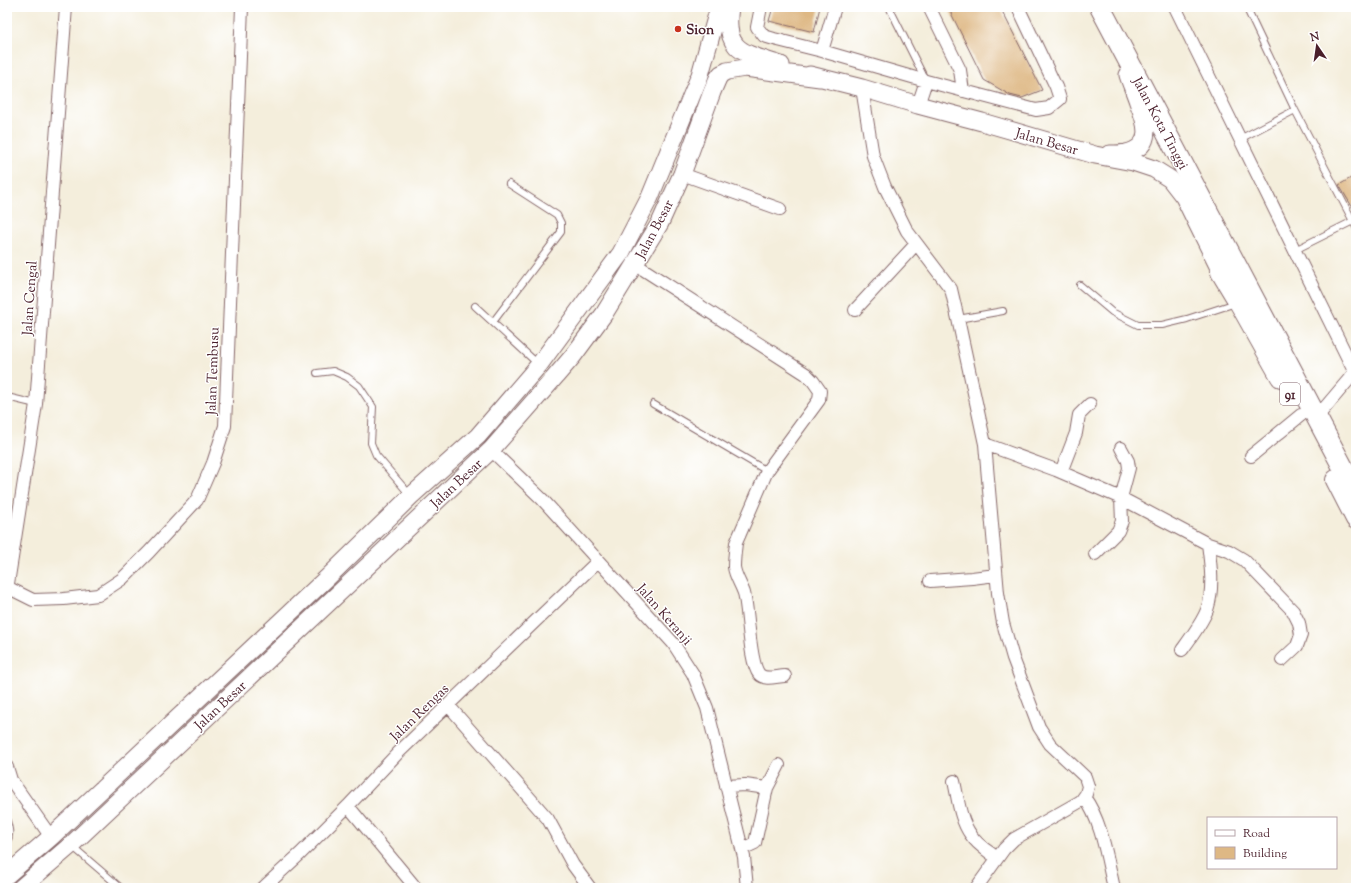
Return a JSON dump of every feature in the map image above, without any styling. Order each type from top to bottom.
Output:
[{"type":"highway","name":"Jalan Kota Tinggi","points":[[1100,7],[1108,25],[1223,239],[1309,416]]},
{"type":"highway","name":"91","points":[[1221,272],[1309,416],[1356,519]]},
{"type":"highway","points":[[1309,416],[1356,492]]},
{"type":"main road","name":"Jalan Besar","points":[[7,875],[51,837],[328,577],[411,496],[478,436],[539,365],[621,253],[650,197],[700,75],[719,7]]},
{"type":"main road","name":"Jalan Besar","points":[[730,7],[728,19],[729,32],[732,42],[744,53],[820,78],[862,88],[1095,155],[1133,162],[1154,169],[1170,178],[1184,197],[1221,272]]},
{"type":"main road","points":[[1095,155],[1126,153],[1137,148],[1143,143],[1146,135],[1144,116],[1108,25]]},
{"type":"main road","name":"Jalan Besar","points":[[21,888],[71,844],[491,450],[573,356],[604,314],[660,223],[682,174],[718,78],[727,70],[745,68],[820,78]]},
{"type":"street","name":"Jalan Cengal","points":[[7,590],[36,404],[66,7]]},
{"type":"street","name":"Jalan Tembusu","points":[[7,587],[33,600],[64,599],[98,595],[122,580],[197,500],[213,463],[224,426],[242,7]]},
{"type":"street","points":[[761,7],[758,27],[764,36],[1036,110],[1049,108],[1060,99],[1056,87],[1018,7]]},
{"type":"street","points":[[822,51],[835,7]]},
{"type":"street","points":[[929,7],[960,70],[963,91]]},
{"type":"street","points":[[1175,7],[1356,373],[1309,416],[1251,456]]},
{"type":"street","points":[[918,105],[926,81]]},
{"type":"street","points":[[862,88],[873,156],[885,187],[907,231],[951,290],[985,444],[998,594],[1003,623],[1013,658],[1039,727],[1050,744],[1085,777],[1088,786],[1081,801],[1014,839],[997,858],[976,888]]},
{"type":"street","points":[[682,174],[780,209]]},
{"type":"street","points":[[855,310],[916,244]]},
{"type":"street","points":[[635,264],[806,374],[820,391],[818,400],[767,471],[736,543],[734,568],[744,593],[757,670],[760,675],[765,678],[785,676]]},
{"type":"street","points":[[1061,472],[1076,433],[1079,416],[1090,404]]},
{"type":"street","points":[[985,444],[1061,472],[1121,498],[1208,544],[1229,551],[1244,560],[1293,611],[1299,623],[1301,635],[1296,646],[1282,660]]},
{"type":"street","points":[[1095,554],[1118,531],[1122,521],[1121,498],[1129,468],[1128,461],[1121,448]]},
{"type":"street","name":"Jalan Keranji","points":[[491,450],[542,499],[673,643],[693,674],[707,708],[742,849],[747,888]]},
{"type":"street","points":[[1182,650],[1207,611],[1211,580],[1208,544]]},
{"type":"street","name":"Jalan Rengas","points":[[263,888],[348,806],[398,753],[598,561]]},
{"type":"street","points":[[930,581],[996,575]]},
{"type":"street","points":[[448,705],[548,819],[574,866],[590,888]]},
{"type":"street","points":[[742,849],[755,843],[767,788],[779,765]]},
{"type":"street","points":[[7,767],[11,780],[51,837]]},
{"type":"street","points":[[954,781],[958,804],[964,823],[971,835],[980,845],[997,858]]},
{"type":"street","points":[[726,786],[746,785],[767,788]]},
{"type":"street","points":[[1084,797],[1090,805],[1101,834],[1114,888]]},
{"type":"street","points":[[348,806],[416,888]]},
{"type":"lane","points":[[889,7],[926,81]]},
{"type":"lane","points":[[1246,7],[1296,110],[1355,224],[1295,250]]},
{"type":"lane","points":[[1240,139],[1296,110]]},
{"type":"lane","points":[[493,322],[561,232],[561,223],[557,215],[509,184]]},
{"type":"lane","points":[[1080,285],[1112,312],[1138,325],[1168,324],[1239,302]]},
{"type":"lane","points":[[475,306],[539,365]]},
{"type":"lane","points":[[958,319],[1003,311]]},
{"type":"lane","points":[[317,373],[333,371],[347,377],[358,386],[373,408],[371,443],[376,455],[411,496]]},
{"type":"lane","points":[[7,397],[36,404]]},
{"type":"lane","points":[[653,404],[767,471]]},
{"type":"lane","points":[[7,821],[10,828],[10,838],[7,841]]},
{"type":"lane","points":[[71,844],[121,888]]},
{"type":"building","points":[[773,7],[820,7],[814,32],[769,21]]},
{"type":"building","points":[[948,7],[1000,7],[1042,90],[1022,98],[1010,95],[984,80]]},
{"type":"building","points":[[1356,175],[1356,213],[1339,185]]},
{"type":"place","name":"Sion","points":[[678,29]]}]
